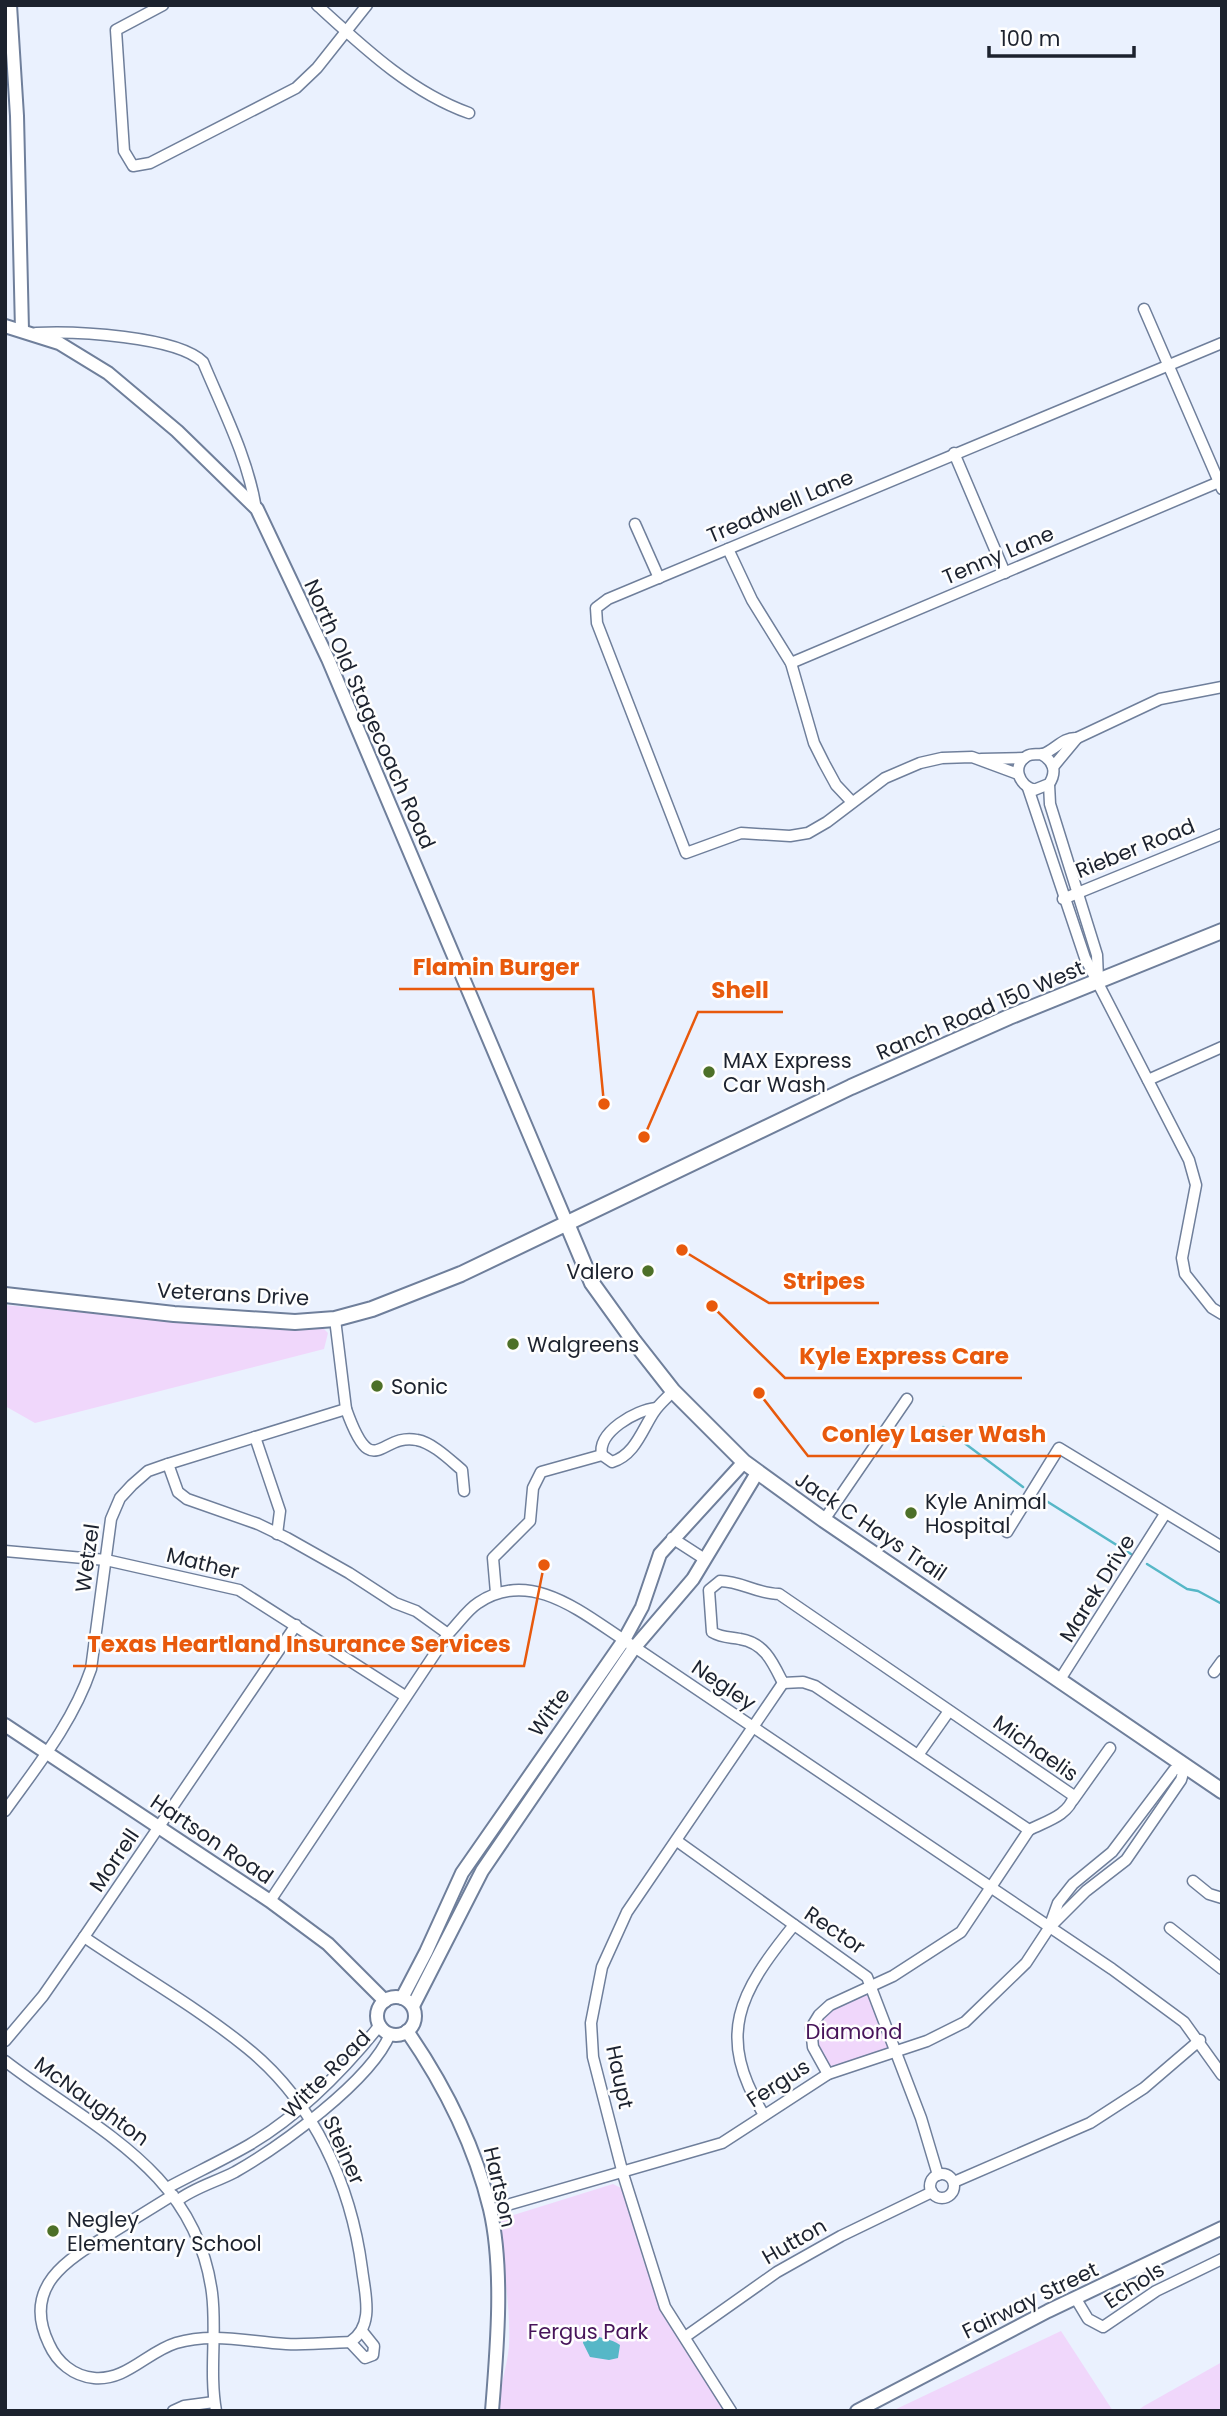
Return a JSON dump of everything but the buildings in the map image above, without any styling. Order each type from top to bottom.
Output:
[{"type":"main road","name":"Ranch Road 150 West","points":[[568,1226],[851,1087],[1009,1017],[1099,983],[1222,931]]},
{"type":"main road","name":"Veterans Drive","points":[[5,1295],[174,1314],[295,1322],[335,1319],[372,1309],[461,1275],[568,1226]]},
{"type":"main road","name":"Jack C Hays Trail","points":[[568,1226],[592,1283],[673,1391],[744,1462],[824,1520],[1222,1791]]},
{"type":"street","points":[[10,5],[17,116],[22,330]]},
{"type":"street","points":[[163,5],[116,30],[124,151],[134,166],[150,163],[296,88],[317,68],[367,5]]},
{"type":"street","points":[[317,5],[346,32],[430,97],[469,113]]},
{"type":"street","points":[[1144,309],[1220,486]]},
{"type":"street","name":"North Old Stagecoach Road","points":[[5,326],[36,333],[59,343],[134,393],[257,509],[327,659],[568,1226]]},
{"type":"street","points":[[36,333],[60,332],[141,342],[193,353],[203,362],[236,440],[253,486],[257,509]]},
{"type":"street","name":"Treadwell Lane","points":[[852,802],[808,833],[790,836],[741,833],[686,853],[595,615],[600,603],[1222,343]]},
{"type":"street","points":[[954,453],[1005,573]]},
{"type":"street","name":"Tenny Lane","points":[[791,663],[1220,486]]},
{"type":"street","points":[[635,524],[659,578]]},
{"type":"street","points":[[728,549],[752,600],[791,663],[814,743],[836,785],[852,802],[885,778],[910,766],[942,758],[1024,758],[1041,754],[1070,738],[1077,738],[1160,699],[1222,687]]},
{"type":"street","points":[[1077,738],[1054,767],[1049,784],[1050,804],[1097,955],[1099,983]]},
{"type":"street","points":[[1041,754],[1054,767]]},
{"type":"street","points":[[1018,774],[1024,758]]},
{"type":"street","points":[[981,759],[1018,774],[1028,788],[1085,958],[1183,1144],[1196,1185],[1182,1258],[1185,1274],[1212,1308],[1222,1314]]},
{"type":"street","points":[[1028,788],[1040,789],[1049,784]]},
{"type":"street","name":"Rieber Road","points":[[1063,898],[1222,834]]},
{"type":"street","points":[[1147,1080],[1222,1047]]},
{"type":"street","points":[[335,1319],[346,1409],[356,1438],[370,1450],[380,1451],[405,1440],[425,1443],[462,1471],[464,1491]]},
{"type":"street","points":[[656,1408],[639,1412],[606,1436],[601,1448],[603,1455],[612,1462],[622,1459],[634,1446],[656,1408],[673,1391]]},
{"type":"street","points":[[824,1520],[907,1399]]},
{"type":"street","name":"Wetzel","points":[[5,1811],[73,1715],[91,1669],[111,1518],[120,1498],[148,1471],[346,1409]]},
{"type":"street","points":[[255,1437],[280,1511],[277,1534]]},
{"type":"street","points":[[1007,1532],[1059,1448],[1222,1547]]},
{"type":"street","points":[[270,1901],[448,1634],[476,1604],[496,1592],[494,1558],[530,1521],[533,1488],[541,1472],[603,1455]]},
{"type":"street","name":"Witte","points":[[413,2006],[482,1871],[629,1644],[660,1554],[671,1538],[744,1462]]},
{"type":"street","points":[[168,1464],[178,1492],[187,1500],[277,1534],[349,1573],[395,1603],[415,1611],[448,1634]]},
{"type":"street","name":"Witte","points":[[402,1998],[462,1873],[498,1820],[629,1644],[693,1579],[757,1473]]},
{"type":"street","name":"Marek Drive","points":[[1059,1681],[1165,1514]]},
{"type":"street","points":[[671,1538],[704,1558]]},
{"type":"street","name":"Mather","points":[[5,1551],[106,1560],[239,1590],[405,1696]]},
{"type":"street","points":[[693,1579],[709,1590],[712,1632],[720,1637],[744,1639],[769,1654],[783,1683],[803,1682],[815,1686],[1029,1830],[961,1932],[893,1976],[830,2005],[811,2028],[813,2047],[828,2074]]},
{"type":"street","name":"Michaelis","points":[[709,1590],[720,1581],[733,1581],[754,1592],[779,1594],[1074,1796],[1061,1814],[1029,1830]]},
{"type":"street","name":"Negley","points":[[496,1592],[541,1592],[561,1600],[629,1644],[1184,2022],[1200,2040],[1222,2075]]},
{"type":"street","name":"Morrell","points":[[5,2041],[43,1996],[296,1625]]},
{"type":"street","points":[[1214,1672],[1222,1661]]},
{"type":"street","name":"Haupt","points":[[731,2411],[666,2307],[623,2174],[593,2057],[591,2023],[602,1967],[628,1912],[783,1683]]},
{"type":"street","points":[[918,1755],[949,1710]]},
{"type":"street","name":"Hartson Road","points":[[5,1725],[270,1901],[328,1944],[385,2001]]},
{"type":"street","points":[[1073,1800],[1110,1748]]},
{"type":"street","name":"Fergus","points":[[1049,1928],[1058,1903],[1073,1884],[1112,1852],[1174,1770],[1185,1766]]},
{"type":"street","name":"Fergus","points":[[490,2210],[623,2174],[722,2143],[828,2074],[897,2052],[965,2022],[1026,1963],[1049,1928],[1086,1891],[1126,1860],[1181,1780],[1185,1766]]},
{"type":"street","points":[[498,1820],[510,1829]]},
{"type":"street","name":"Rector","points":[[677,1841],[794,1926],[850,1962],[873,1986],[938,2175]]},
{"type":"street","points":[[1193,1881],[1209,1894],[1222,1898]]},
{"type":"street","points":[[446,1910],[460,1915]]},
{"type":"street","points":[[764,2115],[740,2069],[735,2034],[742,2006],[764,1962],[794,1926]]},
{"type":"street","points":[[1170,1928],[1222,1969]]},
{"type":"street","name":"Steiner","points":[[84,1937],[248,2048],[312,2120],[334,2165],[357,2234],[366,2308],[362,2331],[374,2346],[373,2355],[365,2358],[350,2342]]},
{"type":"street","points":[[402,1998],[413,2006],[414,2022],[407,2031],[385,2029],[379,2010],[385,2001],[402,1998]]},
{"type":"street","name":"Witte Road","points":[[173,2194],[250,2144],[300,2106],[385,2029]]},
{"type":"street","name":"Witte Road","points":[[173,2194],[265,2154],[312,2120],[354,2080],[386,2044],[385,2029]]},
{"type":"street","name":"Hartson","points":[[407,2031],[452,2104],[470,2143],[490,2210],[497,2307],[492,2411]]},
{"type":"street","points":[[954,2182],[1090,2123],[1144,2088],[1200,2040]]},
{"type":"street","name":"McNaughton","points":[[5,2061],[131,2149],[173,2194],[197,2238],[212,2292],[215,2406]]},
{"type":"street","points":[[946,2174],[954,2182],[954,2189],[945,2198],[937,2197],[932,2192],[932,2181],[938,2175],[946,2174]]},
{"type":"street","name":"Hutton","points":[[685,2337],[777,2272],[841,2236],[932,2192]]},
{"type":"street","points":[[173,2194],[66,2261],[54,2272],[43,2298],[46,2339],[55,2355],[68,2368],[98,2378],[123,2373],[177,2343],[214,2336],[288,2344],[350,2342],[362,2331]]},
{"type":"street","name":"Fairway Street","points":[[857,2411],[1222,2228]]},
{"type":"street","name":"Echols","points":[[1076,2299],[1088,2319],[1103,2327],[1156,2291],[1222,2259]]},
{"type":"street","points":[[173,2411],[184,2406],[215,2406]]},
{"type":"green space","points":[[5,1305],[238,1327],[290,1330],[322,1327],[328,1333],[324,1349],[35,1423],[5,1406]]},
{"type":"green space","name":"Diamond","points":[[872,1987],[896,2051],[828,2074],[814,2039],[815,2027],[828,2011]]},
{"type":"green space","name":"Fergus Park","points":[[613,2184],[623,2189],[643,2260],[672,2326],[724,2411],[498,2411],[508,2354],[509,2330],[498,2220]]},
{"type":"green space","points":[[1061,2331],[1113,2411],[892,2411]]},
{"type":"green space","points":[[1222,2362],[1222,2411],[1137,2411],[1144,2406]]},
{"type":"water","points":[[589,2333],[620,2345],[618,2358],[609,2360],[590,2357],[583,2343],[584,2335]]},
{"type":"waterway","points":[[943,1427],[1023,1487]]},
{"type":"waterway","points":[[1040,1497],[1131,1554]]},
{"type":"waterway","points":[[1147,1564],[1187,1589],[1198,1591],[1222,1604]]},
{"type":"place","name":"MAX Express Car Wash","points":[[709,1072]]},
{"type":"place","name":"Flamin Burger","points":[[604,1104]]},
{"type":"place","name":"Shell","points":[[644,1137]]},
{"type":"place","name":"Stripes","points":[[682,1250]]},
{"type":"place","name":"Valero","points":[[648,1271]]},
{"type":"place","name":"Kyle Express Care","points":[[712,1306]]},
{"type":"place","name":"Walgreens","points":[[513,1344]]},
{"type":"place","name":"Sonic","points":[[377,1386]]},
{"type":"place","name":"Conley Laser Wash","points":[[759,1393]]},
{"type":"place","name":"Kyle Animal Hospital","points":[[911,1513]]},
{"type":"place","name":"Texas Heartland Insurance Services","points":[[544,1565]]},
{"type":"place","name":"Negley Elementary School","points":[[53,2231]]}]
